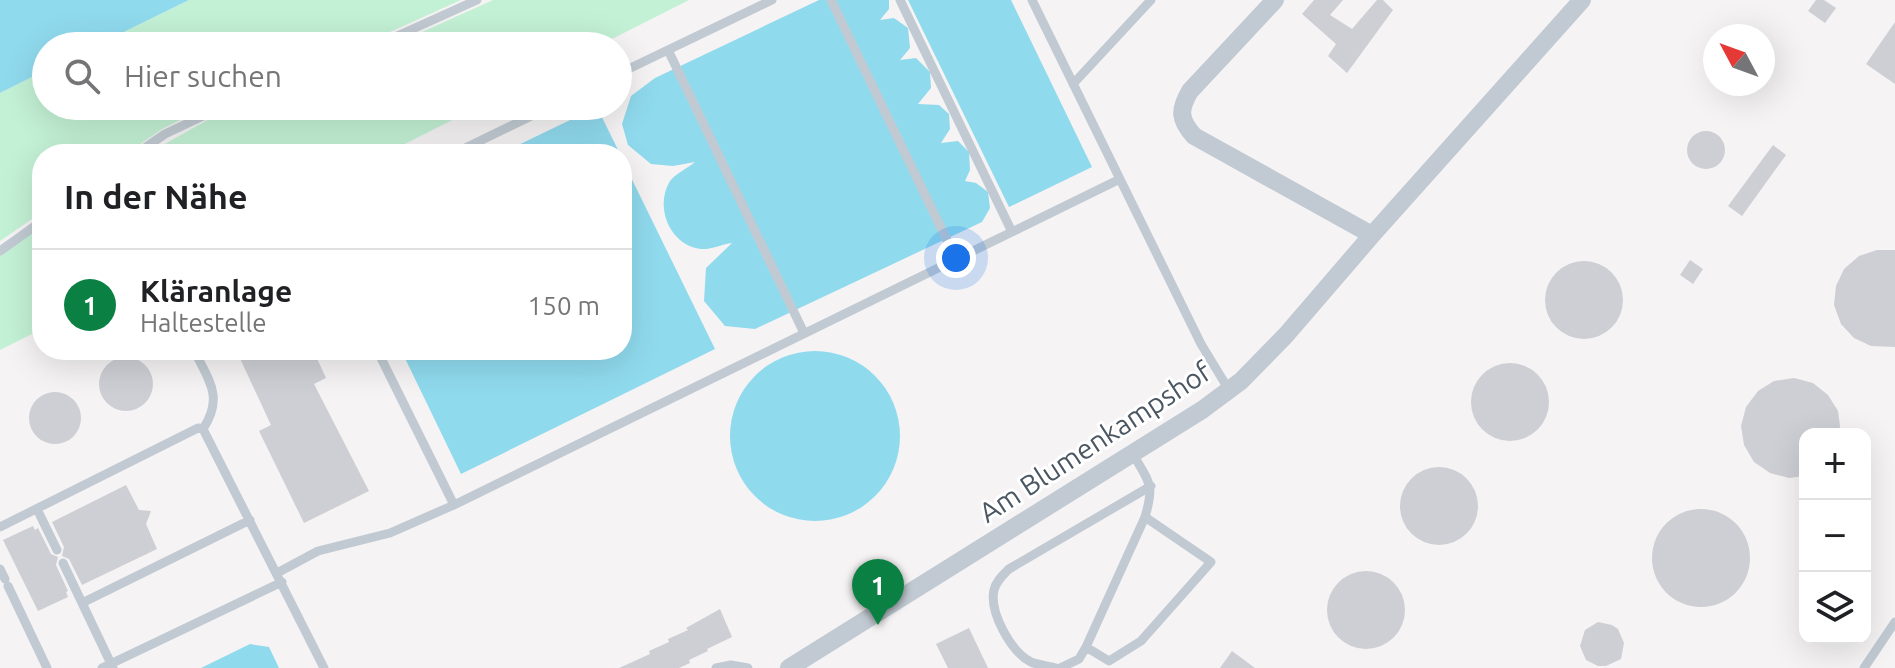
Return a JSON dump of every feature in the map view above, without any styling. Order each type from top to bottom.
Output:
[{"type":"street","points":[[1275,0],[1190,91],[1181,105],[1184,125],[1194,136],[1372,235]]},
{"type":"street","name":"Am Blumenkampshof","points":[[789,668],[1133,454],[1229,390],[1286,335],[1582,0]]},
{"type":"lane","points":[[406,32],[477,0]]},
{"type":"lane","points":[[632,67],[772,0]]},
{"type":"lane","points":[[831,0],[956,259]]},
{"type":"lane","points":[[900,0],[1012,232]]},
{"type":"lane","points":[[1032,0],[1201,344],[1229,390]]},
{"type":"lane","points":[[1073,84],[1151,0]]},
{"type":"lane","points":[[668,50],[804,333]]},
{"type":"lane","points":[[150,144],[194,120]]},
{"type":"lane","points":[[474,144],[523,120]]},
{"type":"lane","points":[[63,563],[108,667],[279,578],[318,551],[390,533],[454,505],[1120,179]]},
{"type":"lane","points":[[0,251],[32,228]]},
{"type":"lane","points":[[198,360],[216,401],[213,415],[203,429]]},
{"type":"lane","points":[[382,360],[454,505]]},
{"type":"lane","points":[[0,527],[198,428],[203,429]]},
{"type":"lane","points":[[203,429],[324,668]]},
{"type":"lane","points":[[1133,454],[1151,486],[1152,494],[1145,517],[1086,647],[1079,659],[1058,668],[1030,662],[1017,651],[999,626],[993,592],[1001,577],[1009,569],[1151,486]]},
{"type":"lane","points":[[37,509],[57,550]]},
{"type":"lane","points":[[1086,647],[1109,661],[1141,641],[1211,562],[1145,517]]},
{"type":"lane","points":[[82,603],[250,520]]},
{"type":"lane","points":[[4,578],[47,668]]},
{"type":"lane","points":[[1864,668],[1895,622]]},
{"type":"lane","points":[[716,668],[731,665],[748,668]]},
{"type":"green space","points":[[189,0],[461,0],[390,32],[124,32]]},
{"type":"green space","points":[[493,0],[689,0],[626,32],[422,32]]},
{"type":"green space","points":[[32,77],[32,120],[180,120],[140,144],[32,144],[32,219],[0,241],[0,93]]},
{"type":"green space","points":[[208,120],[452,120],[405,144],[165,144]]},
{"type":"green space","points":[[32,233],[32,334],[0,350],[0,255]]},
{"type":"water","points":[[0,0],[189,0],[124,32],[32,32],[32,77],[0,93]]},
{"type":"water","points":[[819,0],[889,0],[889,9],[880,20],[894,18],[908,28],[910,48],[900,60],[916,58],[930,72],[931,88],[918,104],[939,105],[949,114],[950,129],[941,143],[958,141],[969,152],[970,170],[965,181],[976,183],[988,192],[990,208],[982,222],[755,329],[725,326],[704,301],[706,268],[732,243],[705,249],[690,246],[673,233],[665,213],[665,191],[670,181],[695,162],[673,166],[651,164],[632,148],[632,144],[628,144],[622,124],[623,120],[632,120],[632,95],[655,78]]},
{"type":"water","points":[[908,0],[1011,0],[1092,167],[1009,207]]},
{"type":"water","points":[[570,120],[603,120],[615,144],[521,144]]},
{"type":"water","points":[[632,179],[715,349],[461,474],[406,360],[632,360]]},
{"type":"water","points":[[815,351],[848,357],[875,376],[894,403],[900,436],[894,469],[875,496],[848,515],[815,521],[782,515],[755,496],[736,469],[730,436],[736,403],[755,376],[782,357]]},
{"type":"water","points":[[250,644],[269,647],[279,668],[201,668]]},
{"type":"building","points":[[1314,0],[1343,0],[1330,15],[1352,29],[1377,0],[1383,0],[1393,10],[1347,73],[1328,56],[1336,44],[1302,14]]},
{"type":"building","points":[[1816,0],[1824,0],[1836,8],[1825,23],[1808,11]]},
{"type":"building","points":[[1895,22],[1895,84],[1866,64]]},
{"type":"building","points":[[1706,131],[1719,137],[1725,150],[1719,163],[1706,169],[1693,163],[1687,150],[1693,137]]},
{"type":"building","points":[[1773,145],[1786,155],[1742,216],[1728,206]]},
{"type":"building","points":[[1877,250],[1895,250],[1895,347],[1871,346],[1854,338],[1841,324],[1834,305],[1836,286],[1844,269],[1859,256]]},
{"type":"building","points":[[1690,260],[1703,269],[1693,284],[1680,275]]},
{"type":"building","points":[[1576,261],[1592,261],[1606,267],[1617,278],[1623,300],[1617,322],[1606,333],[1592,339],[1576,339],[1562,333],[1551,322],[1545,308],[1545,292],[1551,278],[1562,267]]},
{"type":"building","points":[[114,360],[138,360],[151,374],[151,394],[136,409],[116,409],[101,394],[101,374]]},
{"type":"building","points":[[241,360],[318,360],[326,378],[314,384],[369,491],[304,523],[259,431],[271,425]]},
{"type":"building","points":[[1502,363],[1518,363],[1532,369],[1543,380],[1549,402],[1543,424],[1532,435],[1518,441],[1502,441],[1488,435],[1477,424],[1471,410],[1471,394],[1477,380],[1488,369]]},
{"type":"building","points":[[1794,378],[1813,383],[1828,395],[1838,411],[1840,428],[1799,428],[1799,477],[1789,478],[1770,473],[1754,462],[1744,445],[1741,426],[1746,407],[1758,391],[1774,381]]},
{"type":"building","points":[[55,392],[73,400],[81,418],[73,436],[55,444],[37,436],[29,418],[37,400]]},
{"type":"building","points":[[1431,467],[1447,467],[1461,473],[1472,484],[1478,506],[1472,528],[1461,539],[1447,545],[1431,545],[1417,539],[1406,528],[1400,514],[1400,498],[1406,484],[1417,473]]},
{"type":"building","points":[[126,485],[139,510],[151,511],[146,524],[157,549],[82,585],[69,559],[62,556],[64,547],[52,522]]},
{"type":"building","points":[[1701,509],[1720,513],[1736,523],[1746,539],[1750,558],[1746,577],[1736,593],[1720,603],[1701,607],[1682,603],[1666,593],[1656,577],[1652,558],[1656,539],[1666,523],[1682,513]]},
{"type":"building","points":[[33,526],[35,530],[38,528],[51,554],[58,557],[56,565],[68,591],[68,597],[38,611],[3,540]]},
{"type":"building","points":[[1358,571],[1374,571],[1388,577],[1399,588],[1405,610],[1399,632],[1388,643],[1374,649],[1358,649],[1344,643],[1333,632],[1327,618],[1327,602],[1333,588],[1344,577]]},
{"type":"building","points":[[720,609],[732,637],[689,660],[690,663],[679,668],[619,668],[650,654],[649,651],[669,642],[668,639]]},
{"type":"building","points":[[1598,622],[1618,629],[1624,643],[1621,659],[1606,666],[1586,660],[1580,646],[1585,630]]},
{"type":"building","points":[[969,628],[988,668],[948,668],[936,644]]},
{"type":"building","points":[[1232,651],[1255,668],[1220,668]]},
{"type":"place","name":"Kläranlage","points":[[878,625]]}]
